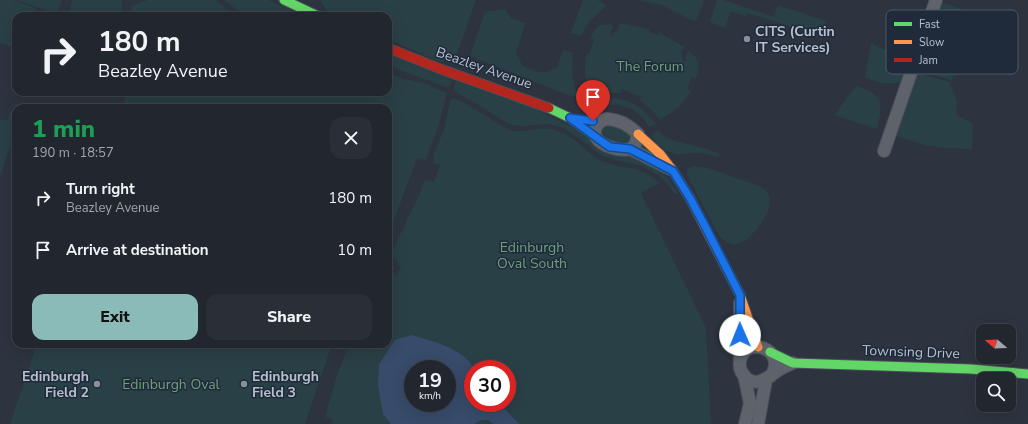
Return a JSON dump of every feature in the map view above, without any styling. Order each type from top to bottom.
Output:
[{"type":"street","points":[[284,0],[310,12]]},
{"type":"street","points":[[933,10],[936,0]]},
{"type":"street","name":"Beazley Avenue","points":[[392,50],[449,72],[541,104],[570,118],[604,143],[614,148],[630,149],[673,171]]},
{"type":"street","points":[[884,151],[911,74]]},
{"type":"street","name":"Beazley Avenue","points":[[570,118],[593,121],[608,119],[622,121],[630,126],[660,154],[673,171],[703,222],[740,295],[758,346]]},
{"type":"street","points":[[596,137],[596,127],[602,120]]},
{"type":"street","points":[[630,149],[635,145],[638,134]]},
{"type":"street","name":"Beazley Avenue","points":[[740,295],[740,362]]},
{"type":"street","points":[[745,424],[750,404],[740,362],[744,352],[758,346],[763,347],[770,352],[775,361],[775,367],[768,378],[758,424]]},
{"type":"street","name":"Townsing Drive","points":[[770,352],[793,363],[971,369],[1028,374]]},
{"type":"street","points":[[744,375],[754,382],[760,382],[793,363]]},
{"type":"green space","points":[[0,0],[13,0],[36,8],[34,12],[12,12],[12,48],[0,43]]},
{"type":"green space","points":[[17,0],[62,0],[58,12],[51,12]]},
{"type":"green space","points":[[72,0],[122,0],[122,12],[69,12]]},
{"type":"green space","points":[[148,0],[216,0],[230,12],[132,12],[131,6]]},
{"type":"green space","points":[[224,0],[268,0],[295,12],[241,12]]},
{"type":"green space","points":[[320,0],[476,0],[454,61],[440,62],[392,41],[392,12],[329,12]]},
{"type":"green space","points":[[583,0],[597,0],[607,5],[590,21],[580,36],[571,33]]},
{"type":"green space","points":[[635,0],[704,0],[696,21],[662,5]]},
{"type":"green space","points":[[717,0],[724,0],[774,17],[778,5],[826,21],[824,26],[806,32],[748,13],[746,16],[731,11],[725,28],[710,22]]},
{"type":"green space","points":[[941,2],[964,10],[938,10]]},
{"type":"green space","points":[[505,9],[511,18],[525,23],[516,54],[523,66],[537,72],[548,72],[557,67],[563,50],[573,53],[573,76],[578,98],[470,56],[485,12]]},
{"type":"green space","name":"The Forum","points":[[619,23],[649,29],[649,32],[657,35],[658,32],[685,47],[681,51],[683,62],[686,62],[686,55],[689,51],[697,60],[699,66],[698,73],[696,78],[692,77],[687,89],[691,90],[688,95],[678,107],[660,120],[652,110],[640,100],[642,97],[622,89],[620,93],[595,95],[590,85],[588,86],[585,74],[585,61],[587,53],[589,54],[594,40],[590,38],[600,25],[612,24],[613,28],[609,35],[611,36],[618,29]]},
{"type":"green space","points":[[871,43],[886,50],[886,74],[906,74],[904,81],[894,83],[884,83],[865,77]]},
{"type":"green space","points":[[392,56],[452,80],[449,88],[392,66]]},
{"type":"green space","points":[[392,74],[404,79],[424,83],[447,93],[438,127],[426,160],[417,158],[392,225],[392,104],[123,104],[126,96],[392,96]]},
{"type":"green space","points":[[917,74],[949,82],[956,98],[956,114],[973,124],[972,149],[942,148],[924,145],[897,136]]},
{"type":"green space","points":[[933,74],[957,74],[952,78],[952,81]]},
{"type":"green space","points":[[456,81],[533,108],[628,154],[661,171],[668,178],[678,193],[675,194],[665,181],[652,171],[638,165],[601,155],[563,128],[549,124],[522,126],[511,125],[453,90]]},
{"type":"green space","points":[[856,86],[872,93],[879,101],[880,113],[877,129],[834,115]]},
{"type":"green space","name":"Edinburgh Oval South","points":[[451,98],[461,101],[509,130],[520,131],[547,128],[559,131],[566,134],[602,161],[638,170],[652,177],[659,183],[641,193],[706,328],[711,424],[332,424],[333,420],[326,417],[326,413],[338,372],[348,348],[392,348],[392,270],[396,277],[401,267],[392,255],[392,252],[425,180],[434,182],[440,165],[434,163],[434,154],[444,129]]},
{"type":"green space","points":[[615,98],[638,106],[648,114],[656,124],[649,127],[639,114],[626,107],[612,105],[596,108],[593,101]]},
{"type":"green space","points":[[10,111],[12,112],[12,141],[0,176],[0,119],[7,121]]},
{"type":"green space","points":[[607,125],[619,127],[631,135],[631,141],[623,144],[608,138],[602,132],[603,127]]},
{"type":"green space","points":[[658,130],[670,139],[720,154],[719,157],[701,153],[680,155],[667,151],[656,143],[652,134]]},
{"type":"green space","points":[[692,166],[708,168],[759,186],[770,197],[769,209],[766,215],[757,230],[745,241],[738,244],[732,244],[728,243],[719,236],[687,175],[687,170]]},
{"type":"green space","name":"Edinburgh Oval","points":[[36,348],[331,348],[305,424],[10,424]]},
{"type":"water","points":[[411,335],[427,339],[454,350],[468,360],[464,360],[464,412],[508,412],[519,424],[493,424],[488,420],[482,420],[474,424],[391,424],[383,414],[378,386],[379,364],[390,348],[392,348],[392,344],[395,340]]},
{"type":"traffic: fast","points":[[284,0],[310,12]]},
{"type":"traffic: fast","points":[[549,108],[570,118],[596,137]]},
{"type":"traffic: fast","points":[[770,352],[793,363],[971,369],[1028,374]]},
{"type":"traffic: slow","points":[[638,134],[660,154],[690,198],[740,295],[758,347]]},
{"type":"traffic: jam","points":[[392,50],[443,70],[549,108]]},
{"type":"place","name":"CITS (Curtin IT Services)","points":[[747,39]]},
{"type":"place","name":"Edinburgh Field 2","points":[[97,384]]},
{"type":"place","name":"Edinburgh Field 3","points":[[244,384]]},
{"type":"route","points":[[593,121],[570,118],[610,147],[630,149],[673,171],[690,198],[740,295],[740,335]]}]
